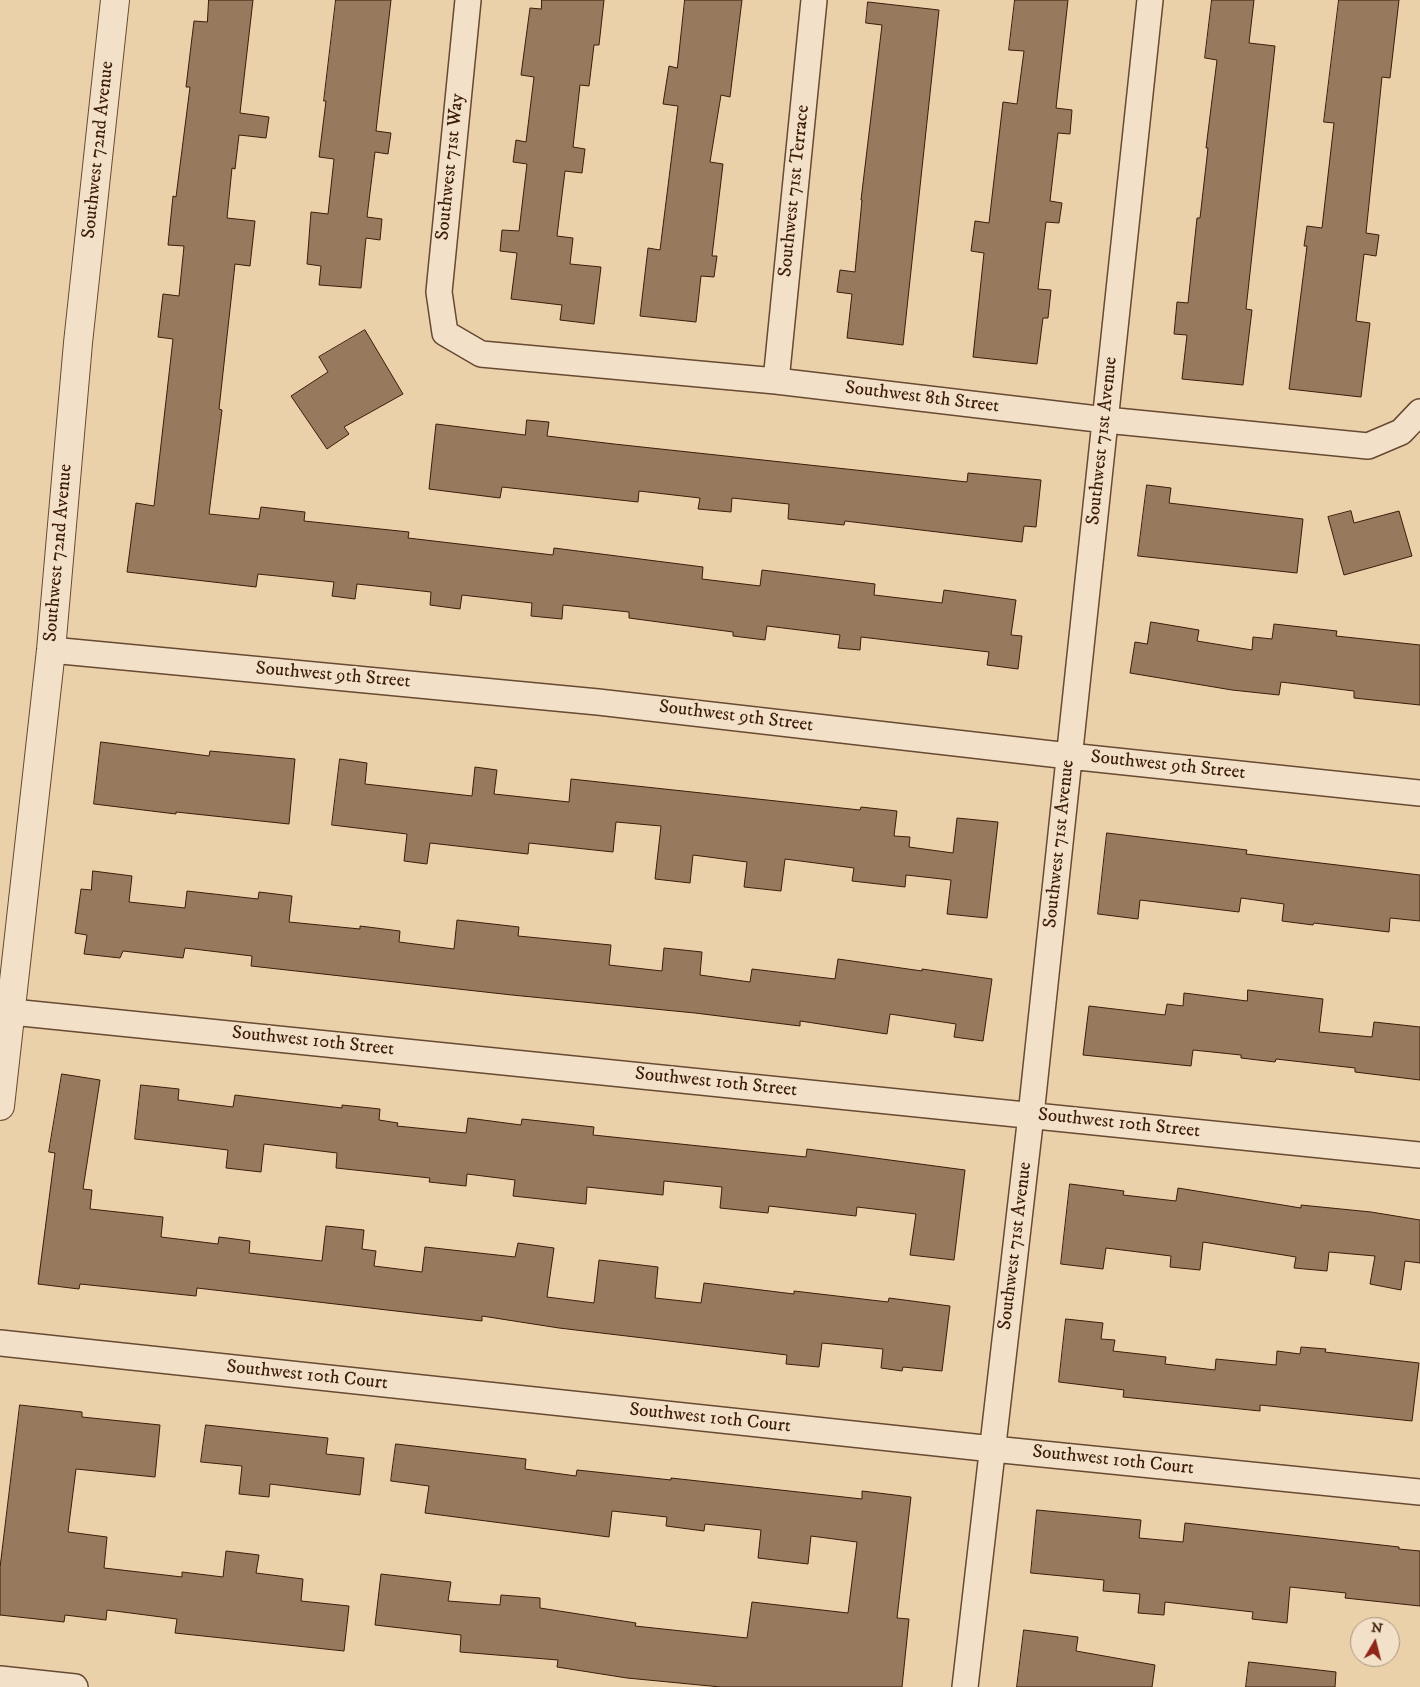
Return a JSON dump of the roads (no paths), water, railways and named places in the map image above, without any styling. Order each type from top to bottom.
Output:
[{"type":"street","name":"Southwest 72nd Avenue","points":[[0,1106],[51,650],[78,343],[115,0]]},
{"type":"street","name":"Southwest 71st Way","points":[[445,333],[438,292],[468,0]]},
{"type":"street","name":"Southwest 71st Terrace","points":[[776,381],[814,0]]},
{"type":"street","name":"Southwest 71st Avenue","points":[[966,1687],[1031,1115],[1150,0]]},
{"type":"street","name":"Southwest 8th Street","points":[[445,333],[481,354],[776,381],[1106,420],[1368,446],[1401,432],[1420,412]]},
{"type":"street","name":"Southwest 9th Street","points":[[51,650],[598,702],[1069,756],[1420,792]]},
{"type":"street","name":"Southwest 10th Street","points":[[12,1012],[1420,1156]]},
{"type":"street","name":"Southwest 10th Court","points":[[0,1344],[1420,1492]]},
{"type":"street","points":[[0,1679],[75,1687]]}]
